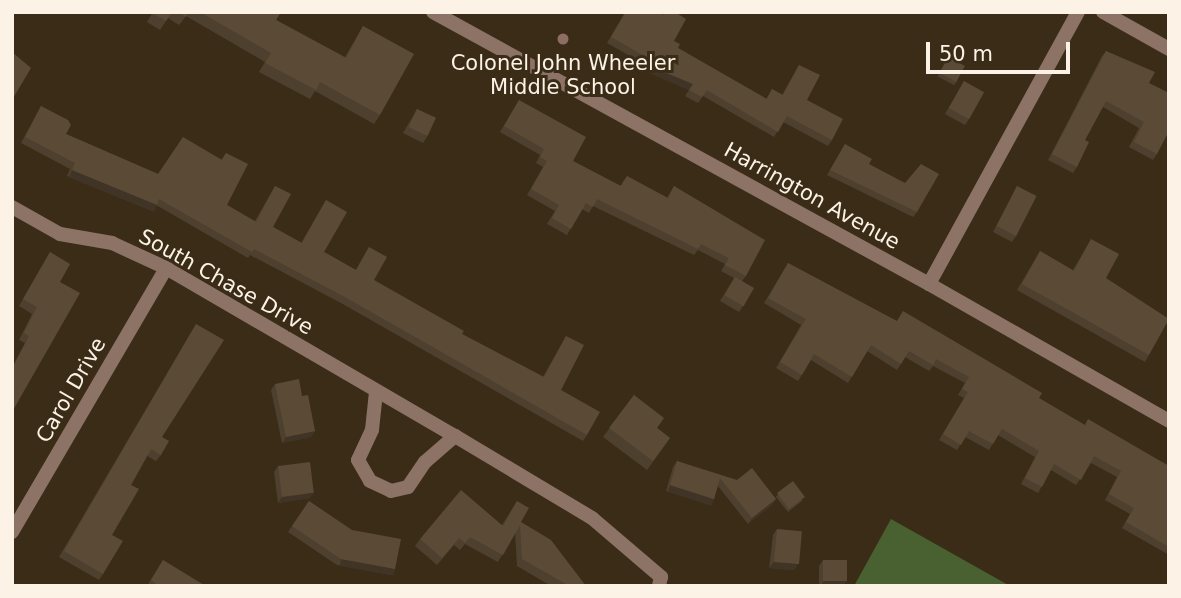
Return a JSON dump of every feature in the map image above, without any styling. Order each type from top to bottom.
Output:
[{"type":"street","name":"Harrington Avenue","points":[[433,12],[929,284],[1169,421]]},
{"type":"street","points":[[929,284],[1079,12]]},
{"type":"street","points":[[1103,12],[1169,49]]},
{"type":"street","name":"South Chase Drive","points":[[12,207],[60,234],[112,243],[166,268],[455,436],[593,518],[661,576],[659,586]]},
{"type":"street","name":"Carol Drive","points":[[12,533],[166,268]]},
{"type":"street","points":[[376,392],[372,430],[358,460],[370,481],[391,491],[408,487],[425,461],[455,436]]},
{"type":"green space","points":[[891,519],[1010,586],[854,586]]},
{"type":"building","points":[[154,12],[172,12],[166,21]]},
{"type":"building","points":[[200,12],[281,12],[276,20],[346,58],[363,26],[414,54],[380,115],[320,82],[316,90],[265,63],[271,53]]},
{"type":"building","points":[[626,12],[659,12],[664,15],[665,12],[675,12],[686,19],[674,41],[680,44],[678,48],[767,99],[772,89],[783,95],[799,65],[820,75],[807,100],[843,119],[832,140],[787,116],[778,132],[707,90],[702,97],[689,90],[693,84],[645,64],[648,58],[611,37]]},
{"type":"building","points":[[1106,51],[1155,72],[1149,83],[1169,93],[1169,131],[1157,154],[1134,142],[1144,122],[1106,101],[1085,140],[1089,142],[1077,167],[1052,154]]},
{"type":"building","points":[[12,52],[31,68],[12,100]]},
{"type":"building","points":[[948,57],[965,66],[956,82],[940,73]]},
{"type":"building","points":[[964,81],[984,92],[969,119],[949,108]]},
{"type":"building","points":[[519,100],[586,137],[573,161],[621,186],[627,176],[668,198],[674,186],[765,240],[746,276],[725,265],[729,258],[701,244],[698,249],[597,199],[593,207],[586,203],[571,229],[552,218],[559,205],[531,189],[547,161],[540,157],[544,149],[504,126]]},
{"type":"building","points":[[41,106],[68,120],[71,125],[66,134],[158,174],[183,137],[222,160],[226,153],[248,164],[227,205],[256,222],[275,186],[291,194],[273,227],[302,243],[326,200],[347,212],[324,252],[356,270],[369,247],[387,257],[374,280],[464,331],[462,334],[544,377],[566,336],[584,345],[561,390],[600,412],[587,435],[345,297],[254,249],[252,252],[159,199],[157,205],[72,170],[75,163],[25,137]]},
{"type":"building","points":[[417,109],[436,118],[428,136],[409,127]]},
{"type":"building","points":[[845,144],[872,159],[869,164],[905,183],[921,164],[939,174],[917,212],[830,170]]},
{"type":"building","points":[[1017,186],[1037,196],[1016,236],[997,226]]},
{"type":"building","points":[[1091,239],[1119,254],[1106,278],[1169,319],[1149,355],[1022,284],[1040,251],[1074,271]]},
{"type":"building","points":[[50,252],[70,264],[60,282],[80,293],[12,412],[12,369],[29,336],[24,333],[37,307],[23,299]]},
{"type":"building","points":[[788,263],[897,321],[903,311],[1042,393],[1039,398],[1085,425],[1088,419],[1169,466],[1169,547],[1126,522],[1134,508],[1109,494],[1121,471],[1094,456],[1081,480],[1054,464],[1042,487],[1025,478],[1039,451],[1002,429],[993,444],[969,431],[961,445],[943,434],[968,392],[962,389],[969,377],[936,359],[933,365],[909,351],[901,364],[871,345],[852,377],[814,354],[802,375],[780,362],[806,319],[768,298]]},
{"type":"building","points":[[735,277],[754,288],[744,306],[724,295]]},
{"type":"building","points":[[196,324],[224,340],[162,437],[169,441],[161,455],[151,449],[131,485],[139,489],[112,535],[123,541],[103,574],[64,551]]},
{"type":"building","points":[[299,379],[302,396],[308,395],[315,431],[286,437],[275,384]]},
{"type":"building","points":[[634,395],[664,418],[657,428],[670,438],[653,461],[609,428]]},
{"type":"building","points":[[677,461],[737,480],[752,468],[776,499],[752,518],[720,478],[714,499],[670,485]]},
{"type":"building","points":[[310,462],[314,493],[282,497],[278,466]]},
{"type":"building","points":[[793,481],[805,497],[789,509],[777,493]]},
{"type":"building","points":[[461,490],[503,526],[517,501],[529,508],[521,522],[551,540],[586,586],[548,586],[566,584],[522,559],[520,525],[503,555],[470,537],[465,543],[459,538],[442,558],[420,539]]},
{"type":"building","points":[[309,501],[352,530],[401,539],[395,569],[341,559],[292,526]]},
{"type":"building","points":[[777,529],[802,531],[799,564],[774,562]]},
{"type":"building","points":[[163,560],[204,586],[159,586],[151,580]]},
{"type":"building","points":[[823,560],[847,560],[847,581],[823,581]]},
{"type":"place","name":"Colonel John Wheeler Middle School","points":[[563,39]]}]
